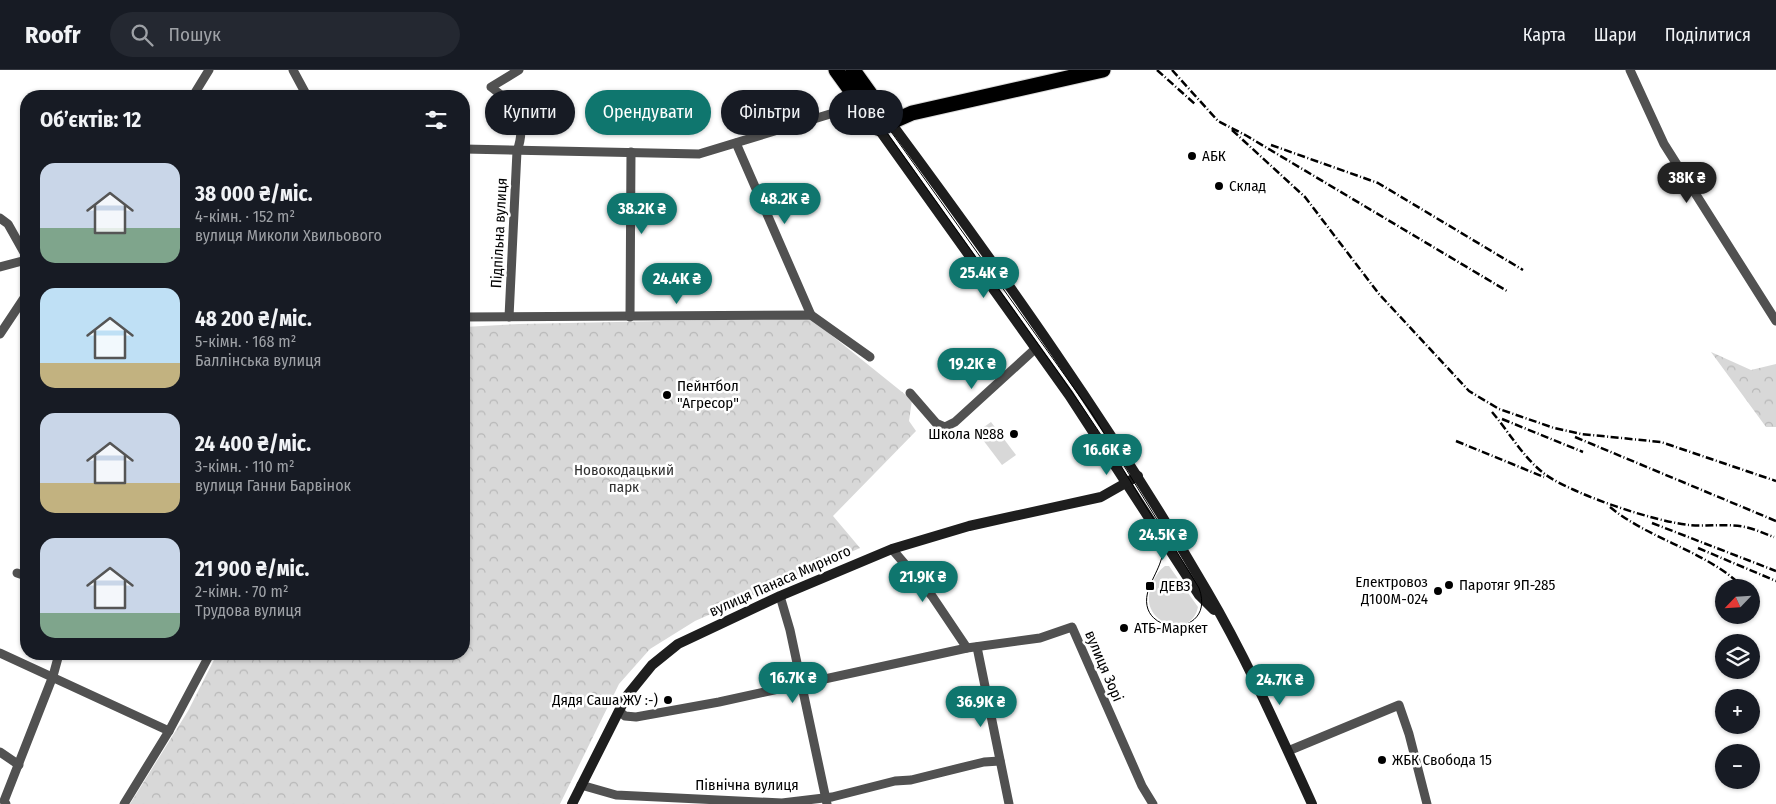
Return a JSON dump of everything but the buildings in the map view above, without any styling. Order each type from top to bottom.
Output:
[{"type":"highway","points":[[836,70],[855,90]]},
{"type":"highway","points":[[853,70],[862,90]]},
{"type":"highway","points":[[903,118],[912,114],[1103,70]]},
{"type":"main road","points":[[890,135],[1127,484],[1199,595],[1223,620]]},
{"type":"main road","points":[[891,135],[1087,398],[1138,476],[1223,620],[1312,804]]},
{"type":"main road","name":"вулиця Панаса Мирного","points":[[572,804],[618,711],[638,680],[666,651],[710,628],[780,596],[892,549],[969,526],[1101,498],[1138,476]]},
{"type":"street","points":[[197,90],[209,70]]},
{"type":"street","points":[[293,70],[304,90]]},
{"type":"street","name":"Підпільна вулиця","points":[[509,317],[517,151],[522,138],[519,117],[504,96],[491,87],[519,70]]},
{"type":"street","points":[[1630,70],[1668,151],[1776,320]]},
{"type":"street","points":[[470,149],[699,154],[829,114]]},
{"type":"street","points":[[736,143],[811,316],[870,358]]},
{"type":"street","points":[[630,317],[631,152]]},
{"type":"street","points":[[0,218],[8,224],[20,247]]},
{"type":"street","points":[[0,267],[20,260]]},
{"type":"street","points":[[0,334],[20,304]]},
{"type":"street","points":[[470,317],[811,316]]},
{"type":"street","points":[[910,393],[936,423],[945,427],[955,422],[1035,349]]},
{"type":"street","points":[[892,549],[932,596],[967,648]]},
{"type":"street","points":[[780,596],[790,630],[826,801]]},
{"type":"street","name":"вулиця Зорі","points":[[977,647],[1040,638],[1072,627],[1126,752],[1153,804]]},
{"type":"street","points":[[618,711],[625,716],[636,717],[977,647],[1009,804]]},
{"type":"street","points":[[0,653],[169,731]]},
{"type":"street","points":[[6,804],[4,801],[53,676],[57,660]]},
{"type":"street","points":[[124,804],[169,731],[207,660]]},
{"type":"street","points":[[1288,751],[1399,705],[1409,734],[1427,804]]},
{"type":"street","points":[[0,752],[19,765]]},
{"type":"street","name":"Північна вулиця","points":[[581,785],[615,799],[782,803],[826,801],[895,781],[911,780],[984,762],[1000,761]]},
{"type":"green space","name":"Новокодацький парк","points":[[810,318],[912,400],[909,421],[916,431],[833,516],[860,548],[695,621],[650,649],[619,684],[560,804],[130,804],[188,711],[214,660],[470,660],[470,327]]},
{"type":"green space","points":[[1711,352],[1751,370],[1776,364],[1776,427],[1766,427]]},
{"type":"green space","points":[[991,422],[1016,455],[1002,465],[977,432]]},
{"type":"green space","points":[[1165,566],[1169,566],[1198,607],[1194,617],[1186,623],[1176,625],[1166,623],[1158,618],[1151,609],[1149,598],[1152,585],[1157,574]]},
{"type":"tram line","points":[[842,70],[1070,389],[1128,477],[1158,526],[1162,538],[1162,558],[1149,588],[1147,604],[1152,616],[1162,623],[1174,626],[1187,624],[1197,617],[1202,605],[1199,588],[1091,412],[847,70]]},
{"type":"railway","points":[[1157,70],[1196,105]]},
{"type":"railway","points":[[1172,70],[1218,121],[1247,136],[1507,291]]},
{"type":"railway","points":[[1232,130],[1305,197],[1379,294],[1469,391],[1499,409],[1554,428],[1581,434],[1661,442],[1776,481]]},
{"type":"railway","points":[[1271,145],[1378,183],[1523,270]]},
{"type":"railway","points":[[1492,412],[1538,469],[1559,483],[1594,499],[1674,523],[1703,526],[1738,526],[1774,537]]},
{"type":"railway","points":[[1502,419],[1583,452]]},
{"type":"railway","points":[[1575,437],[1776,521]]},
{"type":"railway","points":[[1456,441],[1544,477]]},
{"type":"railway","points":[[1610,507],[1643,528],[1713,564],[1734,579]]},
{"type":"railway","points":[[1652,523],[1776,571]]},
{"type":"railway","points":[[1698,548],[1776,581]]},
{"type":"place","name":"АБК","points":[[1192,156]]},
{"type":"place","name":"Склад","points":[[1219,186]]},
{"type":"place","name":"Пейнтбол \"Агресор\"","points":[[667,395]]},
{"type":"place","name":"Школа №88","points":[[1014,434]]},
{"type":"place","name":"Паротяг 9П-285","points":[[1449,585]]},
{"type":"place","name":"ДЕВЗ","points":[[1150,586]]},
{"type":"place","name":"Електровоз Д100М-024","points":[[1438,591]]},
{"type":"place","name":"АТБ-Маркет","points":[[1124,628]]},
{"type":"place","name":"Дядя Саша ЖУ :-)","points":[[668,700]]},
{"type":"place","name":"ЖБК Свобода 15","points":[[1382,760]]}]
